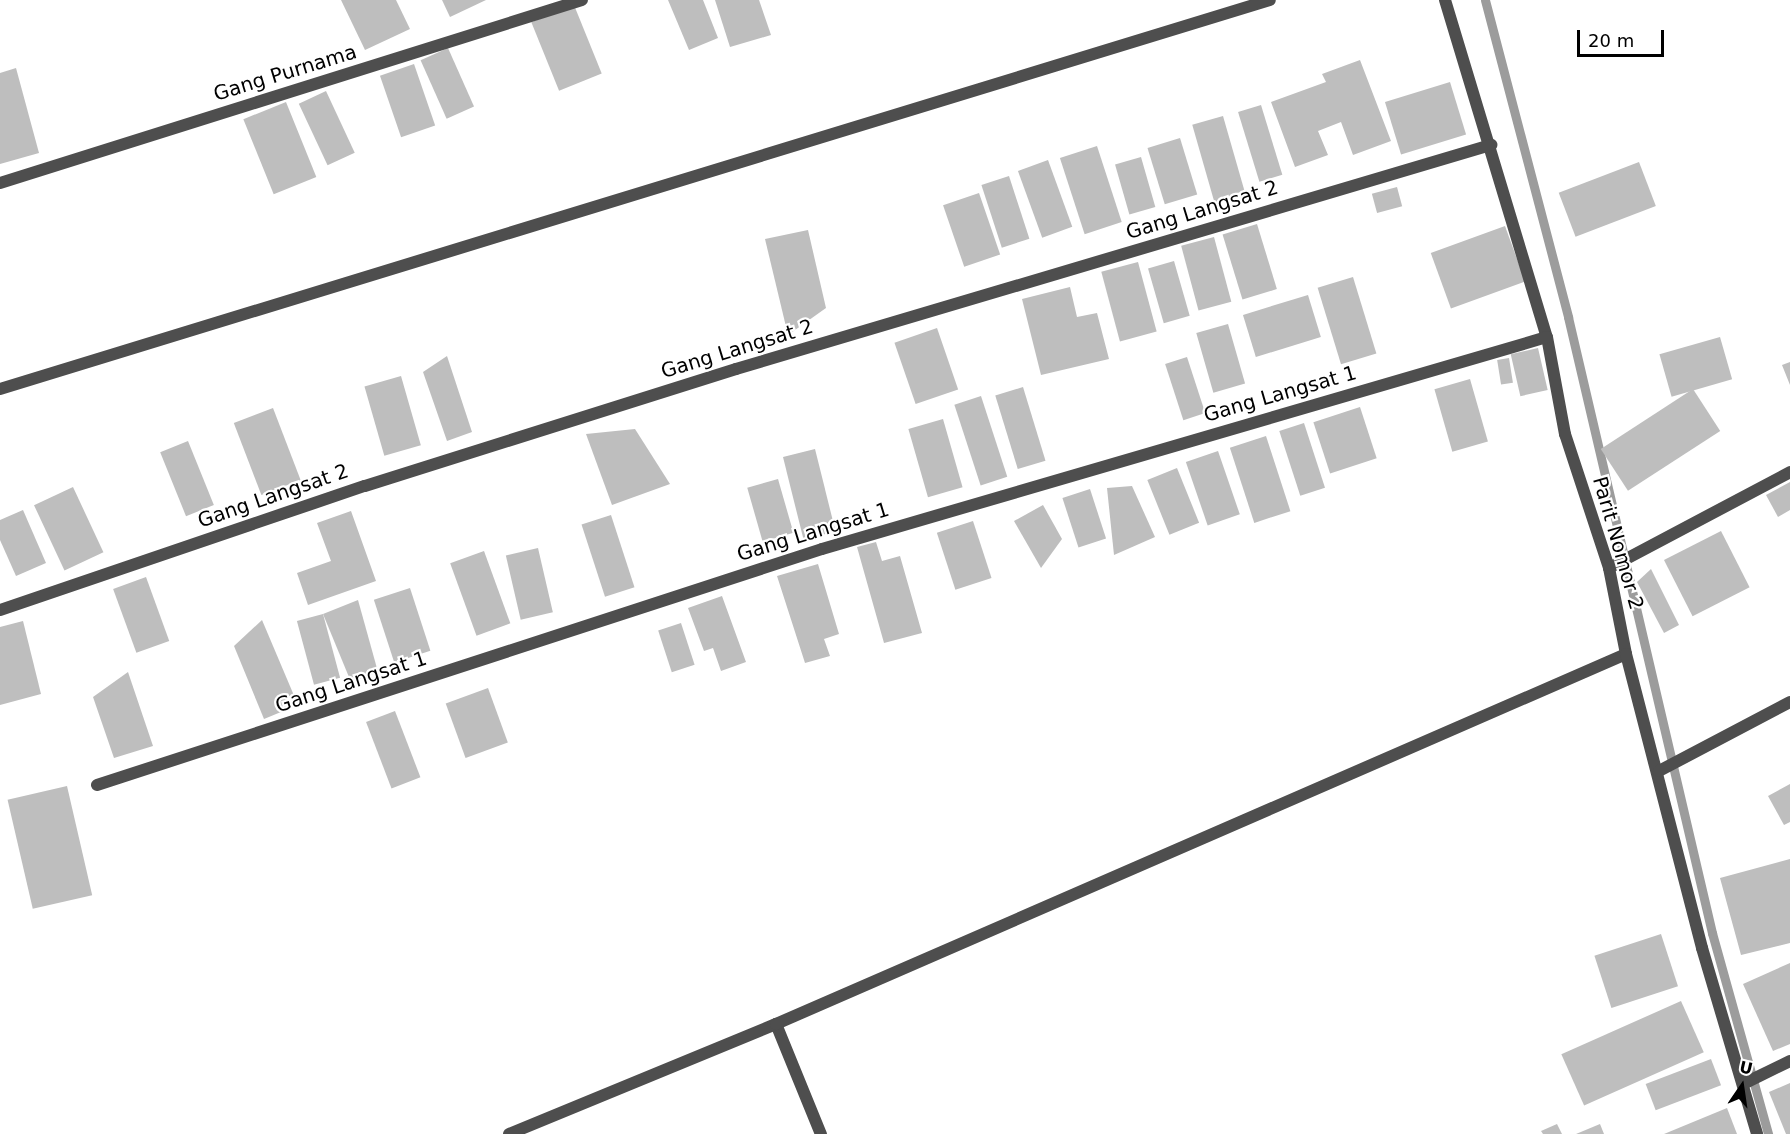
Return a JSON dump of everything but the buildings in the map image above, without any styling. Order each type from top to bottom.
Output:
[{"type":"street","name":"Gang Purnama","points":[[0,183],[582,0]]},
{"type":"street","points":[[0,389],[1270,0]]},
{"type":"street","name":"Parit Nomor 2","points":[[1445,0],[1491,145],[1547,337],[1565,434],[1609,568],[1626,654],[1659,771],[1701,948],[1757,1134]]},
{"type":"street","name":"Gang Langsat 2","points":[[0,610],[365,486],[736,369],[1491,145]]},
{"type":"street","name":"Gang Langsat 1","points":[[97,785],[822,549],[1547,337]]},
{"type":"street","points":[[1609,568],[1790,472]]},
{"type":"street","points":[[509,1134],[776,1024],[1626,654]]},
{"type":"street","points":[[1659,771],[1790,702]]},
{"type":"street","points":[[776,1024],[821,1134]]},
{"type":"street","points":[[1743,1084],[1790,1061]]},
{"type":"waterway","points":[[1485,0],[1568,317],[1712,933],[1768,1134]]}]
